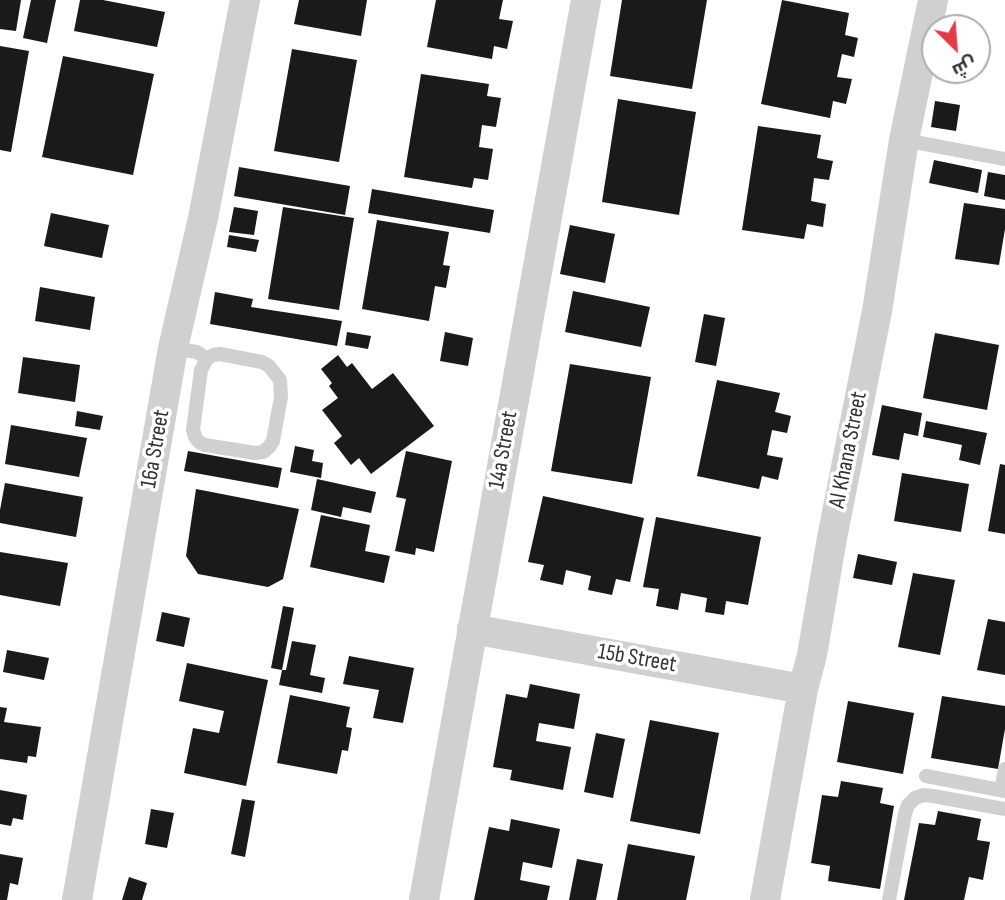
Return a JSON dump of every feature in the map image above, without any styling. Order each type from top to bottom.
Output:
[{"type":"street","name":"16a Street","points":[[78,900],[173,348],[203,218],[245,0]]},
{"type":"street","name":"14a Street","points":[[424,900],[586,0]]},
{"type":"street","name":"Al Khana Street","points":[[765,900],[877,311],[904,140],[933,0]]},
{"type":"street","name":"15b Street","points":[[472,629],[803,689]]},
{"type":"lane","points":[[904,140],[1005,159]]},
{"type":"lane","points":[[173,348],[197,352],[207,359]]},
{"type":"lane","points":[[220,354],[261,362],[275,372],[280,380],[281,397],[273,441],[263,452],[205,445],[195,437],[193,430],[201,370],[207,359],[220,354]]},
{"type":"lane","points":[[926,776],[1003,790],[1005,769]]},
{"type":"lane","points":[[889,900],[905,814],[908,805],[915,798],[933,796],[1005,809]]},
{"type":"building","points":[[0,0],[21,0],[16,31],[0,29]]},
{"type":"building","points":[[31,0],[56,0],[47,43],[23,38]]},
{"type":"building","points":[[80,0],[103,0],[165,12],[157,47],[74,31]]},
{"type":"building","points":[[299,0],[367,0],[361,36],[294,24]]},
{"type":"building","points":[[436,0],[503,0],[499,19],[513,21],[507,49],[494,46],[492,59],[427,47]]},
{"type":"building","points":[[622,0],[707,0],[692,89],[610,76]]},
{"type":"building","points":[[782,0],[849,13],[845,35],[858,38],[854,57],[842,54],[837,77],[852,79],[846,104],[833,101],[830,118],[761,104]]},
{"type":"building","points":[[0,46],[29,51],[11,152],[0,150]]},
{"type":"building","points":[[292,49],[357,60],[339,162],[274,151]]},
{"type":"building","points":[[63,56],[154,74],[133,175],[42,157]]},
{"type":"building","points":[[421,74],[489,84],[487,96],[501,98],[496,127],[482,125],[479,147],[493,149],[488,180],[474,178],[472,188],[404,177]]},
{"type":"building","points":[[618,99],[696,112],[679,215],[602,202]]},
{"type":"building","points":[[935,101],[960,105],[956,131],[931,127]]},
{"type":"building","points":[[758,126],[821,135],[817,158],[833,161],[829,180],[814,178],[811,201],[826,204],[823,227],[807,224],[804,239],[742,230]]},
{"type":"building","points":[[934,160],[982,170],[978,193],[929,183]]},
{"type":"building","points":[[239,167],[350,186],[345,215],[234,196]]},
{"type":"building","points":[[988,172],[1005,175],[1005,200],[984,196]]},
{"type":"building","points":[[372,189],[494,210],[490,233],[368,213]]},
{"type":"building","points":[[964,203],[1005,209],[1005,229],[999,265],[955,259]]},
{"type":"building","points":[[234,207],[258,211],[254,235],[229,232]]},
{"type":"building","points":[[283,207],[354,218],[339,310],[268,299]]},
{"type":"building","points":[[51,213],[109,225],[102,258],[44,246]]},
{"type":"building","points":[[377,220],[449,232],[443,265],[450,266],[446,288],[435,286],[429,321],[362,309]]},
{"type":"building","points":[[570,225],[615,234],[605,283],[560,274]]},
{"type":"building","points":[[229,235],[259,240],[256,252],[227,247]]},
{"type":"building","points":[[40,287],[95,297],[90,330],[35,321]]},
{"type":"building","points":[[573,291],[650,307],[641,347],[565,332]]},
{"type":"building","points":[[215,292],[253,299],[251,307],[342,321],[337,346],[210,324]]},
{"type":"building","points":[[704,314],[725,318],[716,366],[695,362]]},
{"type":"building","points":[[347,332],[371,336],[368,349],[345,345]]},
{"type":"building","points":[[445,332],[473,338],[468,366],[440,361]]},
{"type":"building","points":[[935,333],[999,345],[987,410],[923,398]]},
{"type":"building","points":[[338,355],[347,367],[352,363],[372,389],[393,373],[434,426],[371,474],[359,458],[351,465],[334,443],[342,436],[322,410],[338,398],[329,386],[332,383],[321,369]]},
{"type":"building","points":[[23,357],[80,365],[75,402],[18,393]]},
{"type":"building","points":[[570,364],[651,377],[632,484],[551,471]]},
{"type":"building","points":[[717,380],[780,393],[775,412],[791,416],[787,433],[772,430],[767,455],[783,458],[778,480],[762,476],[759,489],[697,476]]},
{"type":"building","points":[[882,405],[922,413],[918,436],[904,433],[899,460],[872,455]]},
{"type":"building","points":[[77,411],[103,416],[100,430],[75,426]]},
{"type":"building","points":[[926,421],[987,433],[980,465],[959,460],[962,445],[923,437]]},
{"type":"building","points":[[11,425],[87,438],[79,477],[5,464]]},
{"type":"building","points":[[295,446],[314,450],[312,461],[323,463],[321,478],[290,472]]},
{"type":"building","points":[[188,451],[282,468],[278,488],[184,471]]},
{"type":"building","points":[[406,451],[452,461],[434,552],[416,548],[415,555],[395,551],[406,499],[396,497]]},
{"type":"building","points":[[1000,464],[1005,465],[1005,534],[988,531]]},
{"type":"building","points":[[902,473],[969,484],[961,532],[894,521]]},
{"type":"building","points":[[317,479],[376,492],[371,513],[343,507],[341,517],[311,510]]},
{"type":"building","points":[[5,483],[83,497],[76,537],[0,523]]},
{"type":"building","points":[[196,489],[299,509],[283,579],[268,587],[198,574],[186,556]]},
{"type":"building","points":[[543,496],[644,518],[630,582],[616,579],[612,595],[588,590],[591,576],[566,570],[563,585],[540,580],[544,565],[528,562]]},
{"type":"building","points":[[321,515],[370,525],[365,551],[390,556],[384,583],[310,567]]},
{"type":"building","points":[[656,517],[761,537],[748,605],[726,601],[724,615],[705,612],[707,598],[681,593],[678,610],[656,606],[659,589],[643,587]]},
{"type":"building","points":[[0,552],[68,563],[60,606],[0,595]]},
{"type":"building","points":[[858,554],[897,562],[892,585],[853,578]]},
{"type":"building","points":[[913,573],[955,580],[940,655],[898,647]]},
{"type":"building","points":[[283,606],[294,608],[282,670],[271,668]]},
{"type":"building","points":[[162,612],[190,618],[184,647],[156,641]]},
{"type":"building","points":[[988,619],[1005,622],[1005,675],[977,670]]},
{"type":"building","points":[[292,641],[316,645],[310,675],[325,678],[322,693],[279,685],[282,670],[286,670]]},
{"type":"building","points":[[7,650],[49,658],[44,680],[3,672]]},
{"type":"building","points":[[349,656],[414,668],[403,723],[373,718],[379,690],[343,684]]},
{"type":"building","points":[[187,663],[268,680],[246,786],[184,773],[193,728],[219,733],[224,711],[179,701]]},
{"type":"building","points":[[530,684],[580,694],[574,729],[539,723],[536,741],[571,747],[563,790],[510,780],[512,770],[493,767],[506,694],[527,698]]},
{"type":"building","points":[[290,695],[350,707],[346,727],[352,728],[348,751],[342,750],[337,774],[277,763]]},
{"type":"building","points":[[942,696],[1005,706],[1005,729],[998,769],[931,758]]},
{"type":"building","points":[[848,701],[914,713],[903,774],[837,762]]},
{"type":"building","points":[[0,707],[7,708],[4,722],[41,727],[36,757],[28,756],[27,763],[0,759]]},
{"type":"building","points":[[650,720],[719,733],[700,834],[630,821]]},
{"type":"building","points":[[596,733],[625,739],[613,798],[584,792]]},
{"type":"building","points":[[841,781],[883,788],[880,803],[894,806],[880,889],[828,881],[830,866],[811,863],[822,795],[838,797]]},
{"type":"building","points":[[0,790],[27,795],[23,820],[13,818],[11,826],[0,824]]},
{"type":"building","points":[[242,799],[255,801],[245,857],[231,854]]},
{"type":"building","points":[[151,809],[174,813],[167,848],[145,844]]},
{"type":"building","points":[[938,811],[981,819],[977,840],[990,842],[983,880],[969,877],[964,900],[904,900],[919,823],[935,825]]},
{"type":"building","points":[[511,819],[560,829],[552,868],[523,862],[520,880],[550,886],[547,900],[474,900],[489,827],[509,831]]},
{"type":"building","points":[[628,844],[695,856],[686,900],[617,900]]},
{"type":"building","points":[[0,854],[23,858],[18,885],[10,883],[7,900],[0,900]]},
{"type":"building","points":[[577,859],[603,864],[596,900],[569,900]]},
{"type":"building","points":[[129,877],[147,883],[142,900],[122,900]]}]
